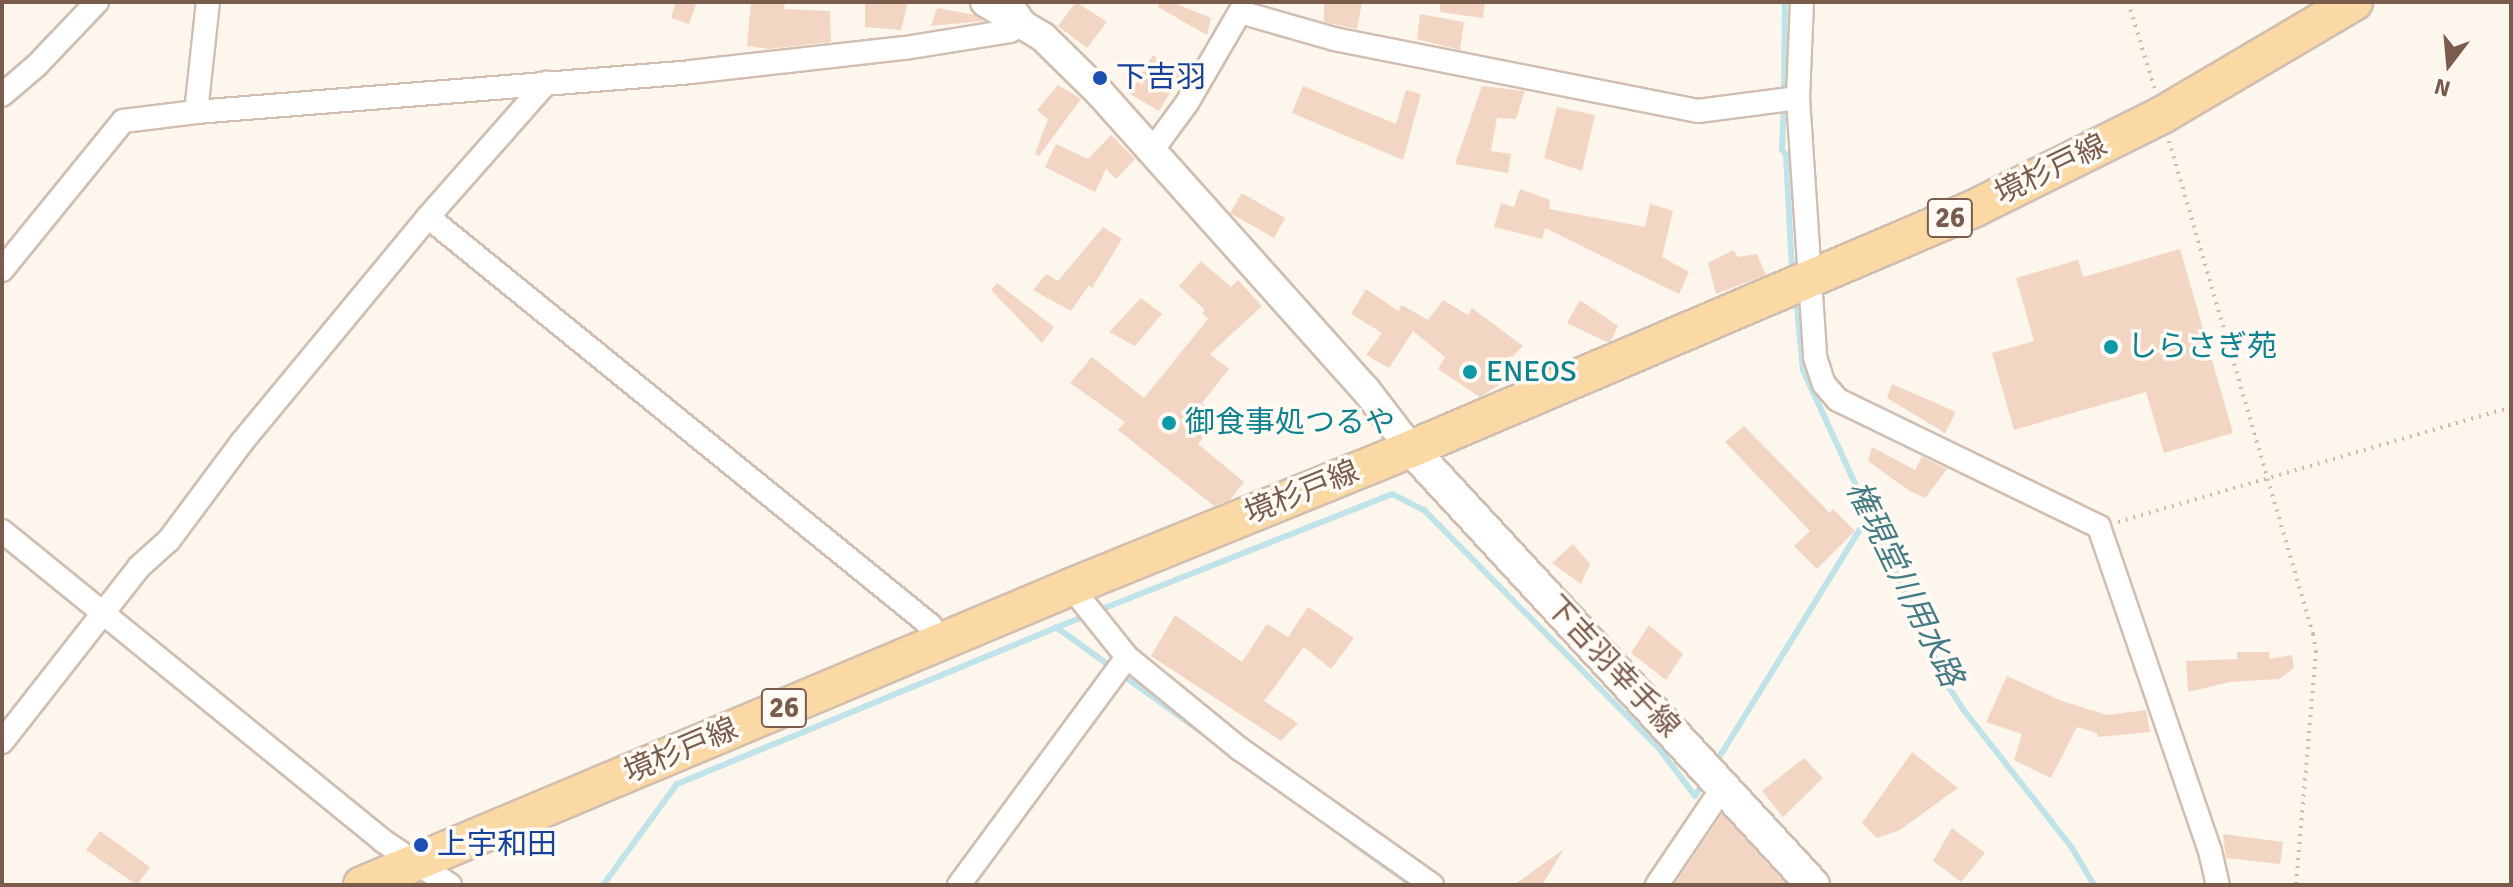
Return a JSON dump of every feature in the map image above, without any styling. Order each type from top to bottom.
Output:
[{"type":"main road","name":"境杉戸線","points":[[362,885],[1071,587],[1411,449],[1973,209],[2162,115],[2354,2]]},
{"type":"main road","name":"下吉羽幸手線","points":[[1411,449],[1813,885]]},
{"type":"street","points":[[2,95],[37,65],[97,2]]},
{"type":"street","points":[[196,112],[208,2]]},
{"type":"street","points":[[985,2],[1017,12],[1101,94],[1366,390],[1411,449]]},
{"type":"street","points":[[1802,2],[1798,98],[1815,357],[1824,384],[1838,400],[2099,527],[2210,851],[2218,885]]},
{"type":"street","points":[[2,270],[123,121],[196,112],[690,72],[905,48],[994,36],[1017,12]]},
{"type":"street","points":[[1151,152],[1187,103],[1240,12],[1334,39],[1698,111],[1798,98]]},
{"type":"street","points":[[2,742],[139,567],[189,516],[242,442],[428,217],[546,83]]},
{"type":"street","points":[[428,217],[930,625],[942,642]]},
{"type":"street","points":[[2,531],[383,841],[450,885]]},
{"type":"street","points":[[1071,587],[1127,657],[1240,749],[1432,885]]},
{"type":"street","points":[[959,885],[1127,657]]},
{"type":"street","points":[[1657,885],[1723,787]]},
{"type":"path","points":[[2128,2],[2316,651],[2296,885]]},
{"type":"path","points":[[2099,527],[2511,407]]},
{"type":"building","points":[[676,2],[697,2],[689,24],[671,18]]},
{"type":"building","points":[[751,2],[785,2],[784,9],[830,11],[831,42],[769,49],[747,46]]},
{"type":"building","points":[[865,2],[908,2],[901,30],[865,27]]},
{"type":"building","points":[[1076,2],[1107,22],[1087,48],[1058,26]]},
{"type":"building","points":[[1160,2],[1172,2],[1211,18],[1207,35],[1158,7]]},
{"type":"building","points":[[1324,2],[1362,2],[1357,29],[1324,22]]},
{"type":"building","points":[[1440,2],[1485,2],[1483,18],[1440,12]]},
{"type":"building","points":[[937,8],[975,15],[984,21],[931,26]]},
{"type":"building","points":[[1420,14],[1464,22],[1460,50],[1417,39]]},
{"type":"building","points":[[1153,55],[1182,73],[1159,111],[1130,94]]},
{"type":"building","points":[[1058,85],[1081,99],[1039,156],[1035,154],[1048,119],[1037,110]]},
{"type":"building","points":[[1303,86],[1396,124],[1406,90],[1421,94],[1403,160],[1292,113]]},
{"type":"building","points":[[1482,86],[1525,91],[1516,119],[1497,118],[1491,151],[1511,154],[1508,173],[1455,164]]},
{"type":"building","points":[[1557,107],[1595,115],[1582,171],[1544,158]]},
{"type":"building","points":[[1111,135],[1135,159],[1116,179],[1106,169],[1095,192],[1045,167],[1056,144],[1088,159]]},
{"type":"building","points":[[1520,189],[1550,200],[1549,209],[1645,227],[1650,204],[1673,211],[1662,257],[1689,272],[1679,294],[1545,228],[1542,239],[1494,227],[1501,203],[1514,207]]},
{"type":"building","points":[[1242,193],[1285,218],[1274,238],[1230,213]]},
{"type":"building","points":[[1103,227],[1122,239],[1092,288],[1089,285],[1071,311],[1033,290],[1046,274],[1058,281]]},
{"type":"building","name":"しらさぎ苑","points":[[2180,249],[2233,433],[2164,453],[2146,392],[2014,430],[1992,353],[2034,341],[2016,278],[2078,260],[2083,277]]},
{"type":"building","points":[[1733,250],[1738,257],[1757,254],[1766,275],[1716,294],[1708,263]]},
{"type":"building","name":"御食事処つるや","points":[[1201,261],[1231,287],[1238,280],[1262,306],[1210,354],[1229,369],[1202,403],[1220,417],[1198,444],[1244,482],[1230,500],[1214,506],[1118,430],[1125,422],[1070,383],[1092,357],[1144,398],[1208,319],[1202,313],[1205,310],[1179,286]]},
{"type":"building","points":[[997,283],[1054,327],[1042,343],[991,290]]},
{"type":"building","points":[[1366,289],[1398,311],[1402,305],[1428,320],[1443,300],[1468,315],[1472,308],[1523,346],[1493,376],[1499,385],[1480,397],[1438,369],[1445,357],[1413,331],[1389,368],[1366,355],[1382,333],[1351,314]]},
{"type":"building","points":[[1141,298],[1162,314],[1135,346],[1109,332]]},
{"type":"building","points":[[1580,300],[1618,326],[1611,341],[1607,342],[1567,323]]},
{"type":"building","points":[[1892,384],[1956,412],[1945,433],[1887,398]]},
{"type":"building","points":[[1744,426],[1830,513],[1833,509],[1855,531],[1817,569],[1794,546],[1810,531],[1725,442]]},
{"type":"building","points":[[1872,447],[1915,470],[1922,457],[1947,469],[1925,498],[1908,490],[1868,461]]},
{"type":"building","points":[[1573,544],[1590,564],[1581,584],[1552,563]]},
{"type":"building","points":[[1308,607],[1354,638],[1331,669],[1304,647],[1264,701],[1298,723],[1281,741],[1151,656],[1175,615],[1242,662],[1267,624],[1288,637]]},
{"type":"building","points":[[1649,625],[1683,654],[1666,680],[1631,653]]},
{"type":"building","points":[[2237,652],[2269,652],[2269,659],[2292,655],[2294,668],[2279,679],[2230,682],[2188,692],[2186,661],[2237,659]]},
{"type":"building","points":[[2007,676],[2062,701],[2107,715],[2146,710],[2150,732],[2098,737],[2097,733],[2077,727],[2051,778],[2014,760],[2022,734],[1986,722]]},
{"type":"building","points":[[1912,752],[1958,788],[1900,830],[1877,838],[1862,823]]},
{"type":"building","points":[[1804,758],[1823,778],[1783,817],[1762,791]]},
{"type":"building","points":[[1722,814],[1787,885],[1674,885]]},
{"type":"building","points":[[1952,828],[1985,853],[1961,882],[1933,861]]},
{"type":"building","points":[[100,831],[150,867],[137,885],[86,850]]},
{"type":"building","points":[[2223,834],[2283,842],[2280,864],[2226,858]]},
{"type":"building","points":[[1564,849],[1542,885],[1514,885]]},
{"type":"waterway","name":"権現堂川用水路","points":[[1784,95],[1785,2]]},
{"type":"waterway","name":"権現堂川用水路","points":[[1784,106],[1782,149],[1786,155],[1792,271]]},
{"type":"waterway","name":"権現堂川用水路","points":[[1796,298],[1803,370],[1946,683],[1962,708],[2072,848],[2094,885]]},
{"type":"waterway","points":[[1097,611],[1392,494],[1424,510],[1658,747],[1695,796],[1704,781]]},
{"type":"waterway","points":[[1715,764],[1868,516]]},
{"type":"waterway","points":[[603,885],[677,784],[1087,615]]},
{"type":"waterway","points":[[1056,627],[1218,744]]},
{"type":"waterway","points":[[1353,843],[1412,885]]},
{"type":"place","name":"下吉羽","points":[[1100,78]]},
{"type":"place","name":"しらさぎ苑","points":[[2111,347]]},
{"type":"place","name":"ENEOS","points":[[1470,372]]},
{"type":"place","name":"御食事処つるや","points":[[1169,423]]},
{"type":"place","name":"上宇和田","points":[[421,845]]}]
